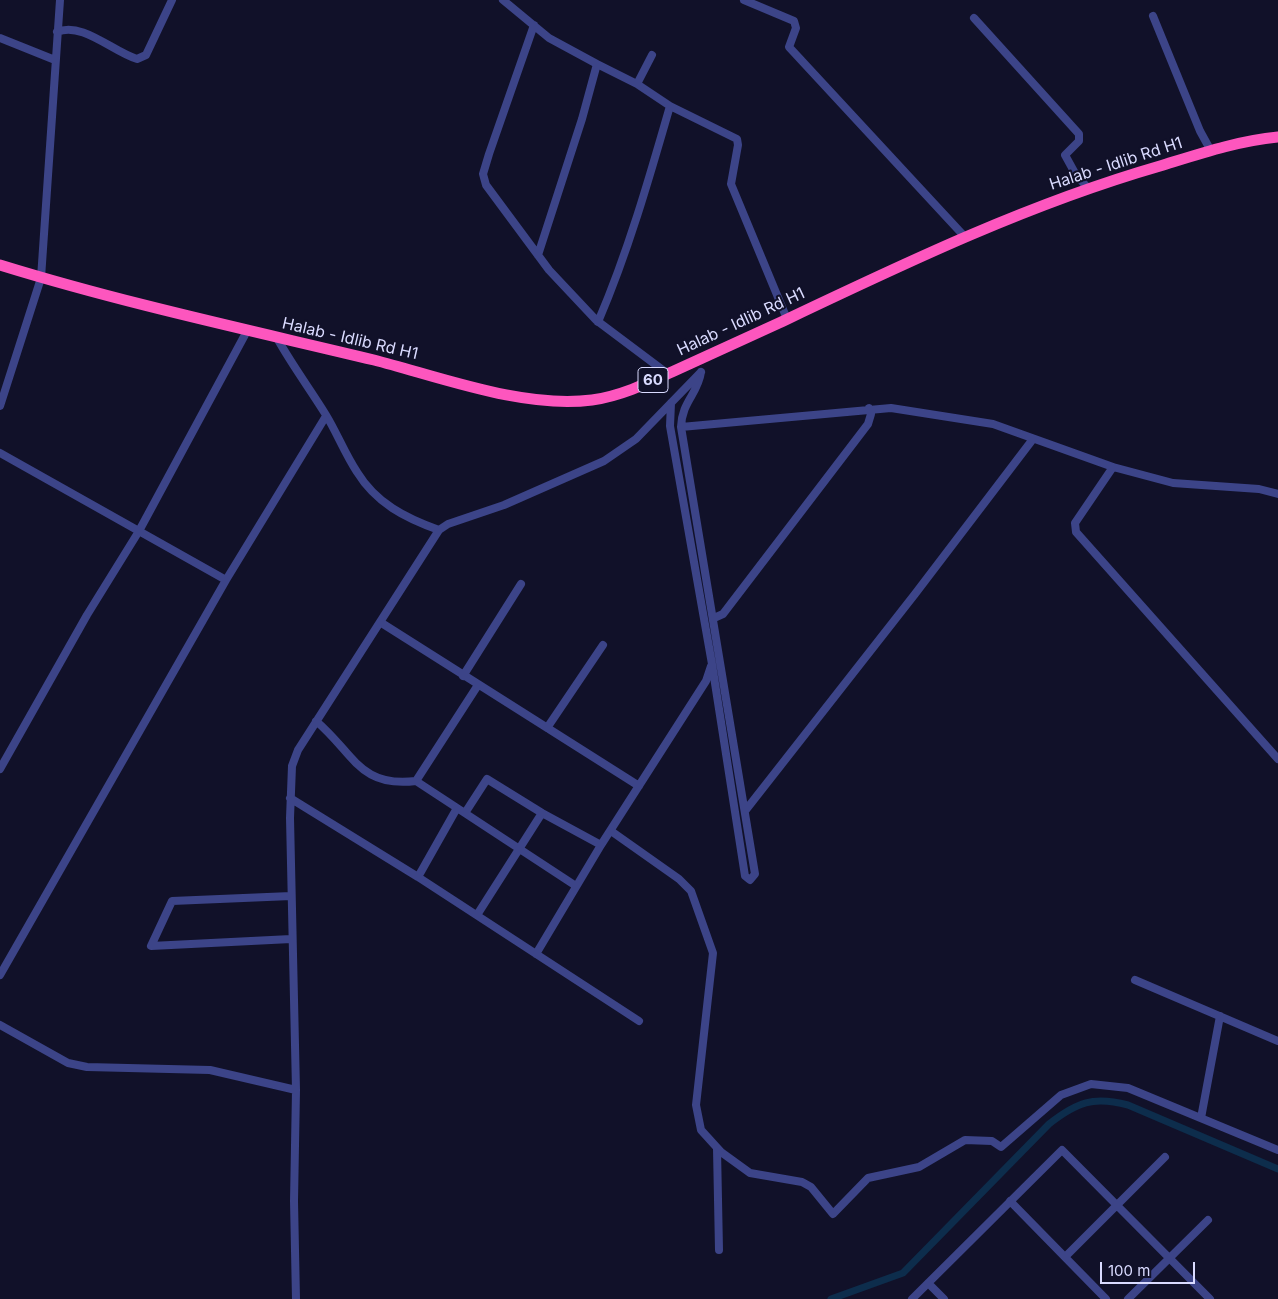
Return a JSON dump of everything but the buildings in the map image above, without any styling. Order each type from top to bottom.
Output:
[{"type":"highway","name":"Halab - Idlib Rd H1","points":[[0,265],[41,278],[248,331],[515,396],[544,401],[571,402],[594,400],[617,395],[668,374],[965,237],[1088,188],[1211,151],[1260,139],[1278,137]]},
{"type":"street","points":[[0,406],[41,278],[60,0]]},
{"type":"street","points":[[57,32],[66,28],[82,32],[124,56],[137,59],[146,55],[172,0]]},
{"type":"street","points":[[503,0],[563,46],[637,84],[670,106],[736,139],[738,145],[731,184],[788,319]]},
{"type":"street","points":[[744,0],[794,21],[796,28],[789,46],[965,237]]},
{"type":"street","points":[[1153,16],[1189,106],[1211,151]]},
{"type":"street","points":[[974,18],[1079,134],[1079,141],[1065,155],[1076,175],[1088,188]]},
{"type":"street","points":[[534,25],[484,174],[486,185],[549,270],[598,322],[668,374]]},
{"type":"street","points":[[0,38],[55,60]]},
{"type":"street","points":[[637,84],[652,55]]},
{"type":"street","points":[[538,255],[582,119],[597,64]]},
{"type":"street","points":[[598,322],[614,285],[633,230],[670,106]]},
{"type":"street","points":[[0,769],[87,615],[139,531],[248,331]]},
{"type":"street","points":[[277,338],[298,376],[326,416],[357,472],[379,499],[391,509],[439,530]]},
{"type":"street","points":[[671,403],[670,426],[712,664],[745,876],[750,880],[755,874],[720,652],[681,427],[684,406],[700,380],[701,372],[698,360]]},
{"type":"street","points":[[296,1299],[294,1201],[296,1090],[291,939],[290,798],[292,766],[298,750],[439,530],[448,524],[504,505],[604,461],[636,439],[701,372]]},
{"type":"street","points":[[681,427],[869,408],[891,408],[984,422],[1113,467],[1173,483],[1259,489],[1278,494]]},
{"type":"street","points":[[714,618],[723,614],[868,424],[871,414],[869,408]]},
{"type":"street","points":[[0,974],[226,580],[326,416]]},
{"type":"street","points":[[745,811],[915,594],[1033,439]]},
{"type":"street","points":[[0,453],[226,580]]},
{"type":"street","points":[[1113,467],[1075,523],[1076,532],[1278,759]]},
{"type":"street","points":[[463,676],[521,584]]},
{"type":"street","points":[[380,622],[639,786]]},
{"type":"street","points":[[548,728],[603,645]]},
{"type":"street","points":[[536,954],[601,845],[706,681],[712,664],[720,652]]},
{"type":"street","points":[[416,781],[478,685]]},
{"type":"street","points":[[316,721],[372,777],[387,782],[416,781],[576,886]]},
{"type":"street","points":[[466,813],[488,779],[542,813],[601,845]]},
{"type":"street","points":[[290,798],[418,877],[639,1021]]},
{"type":"street","points":[[418,877],[457,808]]},
{"type":"street","points":[[477,915],[542,813]]},
{"type":"street","points":[[611,831],[680,879],[691,891],[713,953],[696,1105],[701,1130],[717,1149],[750,1173],[802,1182],[811,1187],[833,1214],[868,1178],[919,1167],[965,1140],[992,1141],[1001,1148],[1061,1095],[1091,1084],[1128,1088],[1278,1150]]},
{"type":"street","points":[[291,896],[172,901],[151,946],[291,939]]},
{"type":"street","points":[[1135,980],[1278,1042]]},
{"type":"street","points":[[1201,1118],[1220,1016]]},
{"type":"street","points":[[0,1025],[68,1063],[87,1067],[210,1070],[296,1090]]},
{"type":"street","points":[[717,1149],[719,1250]]},
{"type":"street","points":[[912,1299],[1062,1150],[1210,1299]]},
{"type":"street","points":[[1065,1258],[1165,1157]]},
{"type":"street","points":[[1010,1201],[1106,1299]]},
{"type":"street","points":[[1128,1299],[1208,1220]]},
{"type":"street","points":[[928,1283],[944,1299]]},
{"type":"waterway","points":[[831,1299],[903,1273],[1049,1124],[1068,1110],[1086,1103],[1105,1101],[1128,1105],[1278,1169]]}]
